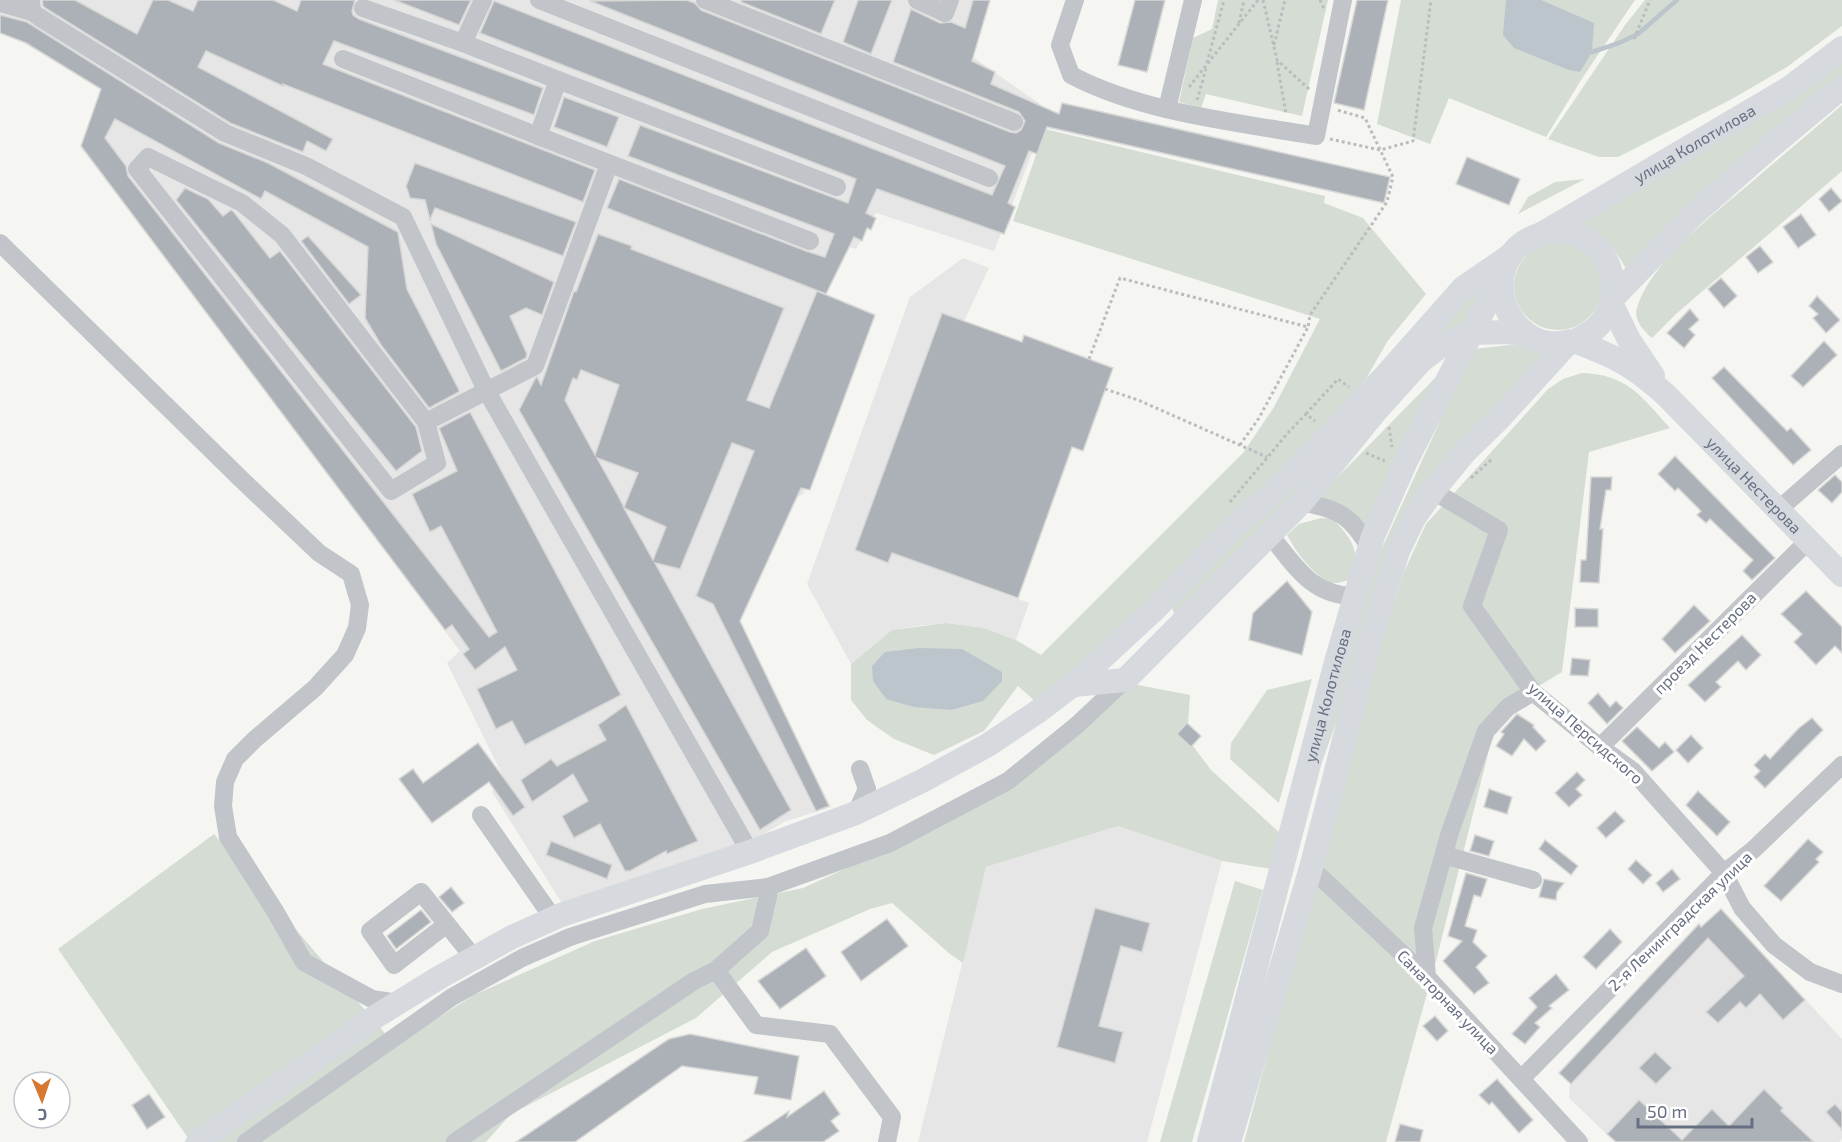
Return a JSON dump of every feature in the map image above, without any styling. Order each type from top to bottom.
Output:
[{"type":"main road","name":"улица Колотилова","points":[[1209,1142],[1336,662],[1370,549],[1406,460],[1507,263],[1525,241],[1543,233],[1789,88],[1842,48]]},
{"type":"main road","name":"улица Колотилова","points":[[1229,1142],[1311,868],[1384,591],[1398,550],[1414,518],[1433,490],[1465,452],[1571,341],[1588,335],[1599,325],[1608,313],[1612,301],[1693,215],[1842,87]]},
{"type":"main road","points":[[1543,233],[1562,231],[1571,233],[1596,246],[1607,261],[1613,279],[1612,301]]},
{"type":"main road","points":[[1507,263],[1501,289],[1505,308],[1515,324],[1530,337]]},
{"type":"main road","points":[[198,1142],[398,1003],[474,958],[553,918],[750,852],[856,813],[988,745],[1073,685],[1155,609],[1234,527],[1284,483],[1385,376],[1463,288],[1507,263]]},
{"type":"main road","name":"улица Нестерова","points":[[1612,301],[1629,340],[1666,395]]},
{"type":"main road","points":[[1073,685],[1125,680],[1302,502],[1376,411],[1421,361],[1442,345],[1470,333],[1509,332],[1544,342],[1559,344],[1571,341]]},
{"type":"main road","name":"улица Нестерова","points":[[1571,341],[1617,358],[1636,369],[1666,395],[1842,575]]},
{"type":"street","points":[[463,43],[483,0]]},
{"type":"street","points":[[539,0],[989,178]]},
{"type":"street","points":[[705,0],[1014,123]]},
{"type":"street","points":[[916,0],[945,13],[950,0]]},
{"type":"street","points":[[1075,0],[1060,45],[1071,75],[1096,88],[1169,109],[1316,136],[1343,0]]},
{"type":"street","points":[[1169,109],[1193,0]]},
{"type":"street","points":[[0,3],[31,6],[225,133],[306,166],[403,217],[486,390],[750,852]]},
{"type":"street","points":[[363,8],[463,43],[837,187]]},
{"type":"street","points":[[343,59],[810,241]]},
{"type":"street","points":[[538,136],[558,80]]},
{"type":"street","points":[[148,157],[242,203],[282,235],[426,422],[437,463],[391,491],[137,169],[148,157]]},
{"type":"street","points":[[426,422],[535,366],[609,164]]},
{"type":"street","points":[[0,243],[250,488],[320,553],[351,574],[360,605],[357,628],[345,655],[315,688],[254,740],[236,759],[225,782],[223,806],[228,837],[304,962],[372,999],[398,1003]]},
{"type":"street","points":[[1779,509],[1842,454]]},
{"type":"street","name":"улица Персидского","points":[[1433,490],[1499,530],[1472,606],[1533,692],[1600,747],[1634,771],[1724,873],[1742,908],[1774,945],[1810,972],[1842,984]]},
{"type":"street","points":[[1302,502],[1342,514],[1357,527],[1370,549]]},
{"type":"street","points":[[1270,535],[1301,574],[1325,591],[1339,596],[1355,596]]},
{"type":"street","name":"проезд Нестерова","points":[[1600,747],[1809,540]]},
{"type":"street","points":[[246,1142],[452,998],[522,958],[570,937],[705,894],[768,887],[890,843],[1008,781],[1077,726],[1125,680]]},
{"type":"street","points":[[1427,977],[1424,928],[1444,855],[1486,731],[1508,707],[1533,692]]},
{"type":"street","name":"2-я Ленинградская улица","points":[[1521,1079],[1724,873],[1753,850],[1842,765]]},
{"type":"street","points":[[856,813],[867,789],[860,769]]},
{"type":"street","points":[[481,815],[553,918]]},
{"type":"street","points":[[1444,855],[1533,880]]},
{"type":"street","name":"Санаторная улица","points":[[1311,868],[1427,977],[1579,1142]]},
{"type":"street","points":[[454,1142],[694,981],[716,970],[759,931],[768,896],[768,887]]},
{"type":"street","points":[[447,924],[474,958]]},
{"type":"street","points":[[716,970],[756,1025],[830,1034],[892,1117],[887,1142]]},
{"type":"path","points":[[1194,114],[1224,0]]},
{"type":"path","points":[[1238,25],[1244,0]]},
{"type":"path","points":[[1169,109],[1258,0]]},
{"type":"path","points":[[1274,47],[1285,0]]},
{"type":"path","points":[[1316,136],[1380,150],[1413,141],[1431,0]]},
{"type":"path","points":[[1634,39],[1650,0]]},
{"type":"path","points":[[1277,60],[1289,131]]},
{"type":"path","points":[[1239,445],[1259,418],[1308,327],[1310,315],[1378,217]]},
{"type":"path","points":[[1089,359],[1120,278],[1308,327]]},
{"type":"path","points":[[1105,389],[1138,400],[1267,457]]},
{"type":"shaded area","points":[[0,0],[986,0],[970,55],[1047,109],[1040,133],[994,251],[876,213],[856,249],[844,245],[820,292],[870,313],[803,494],[788,503],[736,622],[831,807],[784,822],[759,837],[563,905],[492,792],[504,778],[447,663],[460,651],[84,150],[81,145],[101,89],[26,43],[0,33]]},
{"type":"shaded area","points":[[1218,0],[1328,0],[1302,116],[1206,94],[1201,108],[1179,102],[1193,38],[1212,29]]},
{"type":"shaded area","points":[[1401,0],[1635,0],[1546,137],[1449,98],[1430,144],[1377,124]]},
{"type":"shaded area","points":[[1506,0],[1541,0],[1594,23],[1592,52],[1580,72],[1569,70],[1514,48],[1503,35]]},
{"type":"shaded area","points":[[1645,0],[1842,0],[1842,26],[1787,67],[1732,99],[1618,157],[1599,157],[1548,139],[1625,25]]},
{"type":"shaded area","points":[[1842,57],[1842,75],[1672,223],[1628,272],[1618,255],[1601,236],[1577,225]]},
{"type":"shaded area","points":[[1842,105],[1842,171],[1676,314],[1652,338],[1640,325],[1636,312],[1644,291],[1655,273],[1687,238]]},
{"type":"shaded area","points":[[1045,129],[1325,196],[1324,203],[1363,218],[1426,294],[1387,342],[1366,379],[1217,538],[1129,623],[1036,702],[1018,686],[984,731],[934,755],[894,739],[867,720],[851,700],[851,664],[892,630],[946,623],[984,628],[1016,640],[1041,655],[1243,453],[1274,407],[1320,319],[1013,221]]},
{"type":"shaded area","points":[[1585,179],[1518,214],[1528,197],[1555,182]]},
{"type":"shaded area","points":[[1558,242],[1575,245],[1589,255],[1599,269],[1602,286],[1599,303],[1589,317],[1575,327],[1558,330],[1541,327],[1527,317],[1517,303],[1514,286],[1517,269],[1527,255],[1541,245]]},
{"type":"shaded area","points":[[963,258],[989,268],[964,321],[942,313],[855,550],[888,563],[892,553],[1029,603],[1016,640],[984,628],[946,623],[916,626],[892,630],[851,664],[807,584],[910,297]]},
{"type":"shaded area","points":[[1486,281],[1460,333],[1175,617],[1172,608]]},
{"type":"shaded area","points":[[1509,345],[1555,352],[1426,487],[1363,647],[1320,768],[1223,1142],[1323,728],[1382,548],[1473,349]]},
{"type":"shaded area","points":[[1582,373],[1611,378],[1632,389],[1670,428],[1589,452],[1562,672],[1499,710],[1437,957],[1386,1142],[1244,1142],[1362,704],[1404,572],[1426,524],[1548,389],[1563,379]]},
{"type":"shaded area","points":[[1436,377],[1366,529],[1346,507],[1317,498]]},
{"type":"shaded area","points":[[1321,518],[1333,519],[1352,544],[1356,566],[1354,575],[1346,581],[1331,584],[1317,574],[1287,535],[1299,524]]},
{"type":"shaded area","points":[[919,648],[962,649],[1002,672],[1002,681],[983,701],[951,710],[914,707],[886,699],[873,681],[872,666],[885,652]]},
{"type":"shaded area","points":[[1312,679],[1279,803],[1230,759],[1231,743],[1267,690]]},
{"type":"shaded area","points":[[1133,684],[1190,695],[1187,738],[1211,770],[1282,835],[1271,869],[1222,861],[1118,826],[986,867],[963,963],[892,903],[870,909],[772,952],[696,1018],[511,1114],[486,1142],[184,1142],[188,1138],[58,949],[214,834],[395,1045],[474,995],[595,941],[702,909],[803,888],[935,828]]},
{"type":"shaded area","points":[[1118,826],[1222,861],[1147,1142],[918,1142],[986,867]]},
{"type":"shaded area","points":[[1235,881],[1263,890],[1192,1142],[1160,1142]]},
{"type":"shaded area","points":[[1721,909],[1842,1039],[1842,1139],[1839,1142],[1615,1142],[1569,1098],[1570,1084],[1559,1073],[1699,924],[1702,927]]},
{"type":"building","points":[[42,0],[75,0],[137,34],[153,0],[168,0],[193,11],[198,0],[273,0],[297,11],[301,0],[355,0],[352,11],[353,15],[359,19],[543,88],[534,115],[334,41],[323,64],[595,170],[583,202],[283,84],[283,86],[206,51],[198,67],[333,139],[326,151],[307,141],[303,152],[230,123],[45,8]]},
{"type":"building","points":[[394,0],[471,0],[459,25]]},
{"type":"building","points":[[686,0],[695,3],[701,10],[1016,133],[1021,130],[1025,121],[1019,112],[893,62],[911,9],[940,23],[951,22],[965,28],[973,0],[990,0],[972,61],[995,72],[991,84],[1059,114],[1062,103],[1390,177],[1384,203],[1047,127],[1037,154],[1029,151],[1008,203],[1015,207],[1004,234],[877,189],[866,213],[876,218],[871,230],[867,228],[862,241],[854,237],[826,294],[607,208],[619,179],[825,257],[834,234],[628,156],[640,125],[848,203],[856,179],[480,33],[494,1],[992,195],[1005,166],[590,1]]},
{"type":"building","points":[[742,0],[835,0],[821,34],[741,2]]},
{"type":"building","points":[[858,0],[892,0],[871,54],[843,42]]},
{"type":"building","points":[[1135,0],[1165,0],[1147,72],[1118,65]]},
{"type":"building","points":[[1357,0],[1388,0],[1364,110],[1334,103]]},
{"type":"building","points":[[0,15],[27,22],[219,143],[268,163],[398,232],[407,289],[459,390],[429,408],[381,345],[365,318],[368,247],[265,191],[261,199],[115,119],[105,138],[126,166],[128,176],[489,637],[497,632],[441,526],[430,532],[412,494],[457,471],[439,428],[470,412],[621,695],[525,745],[512,721],[496,729],[477,689],[517,670],[505,647],[475,670],[463,654],[469,649],[452,625],[445,630],[81,146],[101,89],[26,43],[0,33]]},
{"type":"building","points":[[564,97],[619,117],[607,147],[554,127]]},
{"type":"building","points":[[1467,157],[1520,179],[1509,205],[1456,184]]},
{"type":"building","points":[[415,163],[576,222],[563,256],[435,208],[430,220],[425,200],[410,198],[406,186]]},
{"type":"building","points":[[185,188],[208,199],[223,216],[233,211],[270,258],[280,251],[416,427],[422,451],[396,471],[176,200]]},
{"type":"building","points":[[1831,188],[1842,201],[1829,212],[1819,199]]},
{"type":"building","points":[[1801,214],[1816,235],[1798,248],[1783,227]]},
{"type":"building","points":[[431,224],[554,282],[542,315],[526,308],[510,316],[527,354],[526,358],[501,371],[436,244]]},
{"type":"building","points":[[598,234],[784,308],[747,400],[769,408],[817,291],[875,315],[810,490],[801,488],[740,621],[829,806],[816,811],[713,604],[696,596],[754,451],[732,443],[680,569],[655,563],[791,810],[760,830],[519,410],[537,377],[541,385],[574,291],[576,292]],"holes":[[[581,370],[619,385],[595,455],[565,400],[573,378],[577,380]],[[597,458],[638,473],[624,507]],[[624,508],[666,527],[653,560]]]},
{"type":"building","points":[[308,236],[361,295],[349,304],[301,241]]},
{"type":"building","points":[[1760,246],[1773,262],[1758,273],[1746,257]]},
{"type":"building","points":[[1721,278],[1737,296],[1724,308],[1708,289]]},
{"type":"building","points":[[1817,296],[1840,320],[1826,333],[1813,318],[1818,314],[1809,306]]},
{"type":"building","points":[[1690,309],[1699,320],[1689,329],[1695,335],[1684,348],[1667,333]]},
{"type":"building","points":[[942,313],[1022,342],[1024,335],[1113,368],[1083,451],[1072,447],[1018,598],[892,553],[888,563],[855,550]]},
{"type":"building","points":[[1824,341],[1837,355],[1803,387],[1791,376]]},
{"type":"building","points":[[1724,367],[1787,431],[1791,428],[1811,450],[1793,465],[1712,378]]},
{"type":"building","points":[[1675,456],[1775,558],[1752,580],[1743,571],[1753,560],[1710,519],[1706,523],[1697,515],[1701,511],[1678,488],[1675,491],[1658,474]]},
{"type":"building","points":[[1835,475],[1842,482],[1842,492],[1832,503],[1818,490]]},
{"type":"building","points":[[1591,477],[1612,477],[1611,490],[1606,490],[1600,529],[1603,529],[1599,583],[1580,582],[1581,560],[1586,560]]},
{"type":"building","points":[[1287,581],[1312,612],[1302,655],[1249,640],[1253,613]]},
{"type":"building","points":[[1806,591],[1842,627],[1842,653],[1835,646],[1816,665],[1794,642],[1802,634],[1781,614]]},
{"type":"building","points":[[1694,605],[1710,621],[1675,653],[1662,639]]},
{"type":"building","points":[[1575,608],[1598,609],[1598,627],[1575,627]]},
{"type":"building","points":[[1742,635],[1761,655],[1746,670],[1738,661],[1716,682],[1721,687],[1705,702],[1688,685]]},
{"type":"building","points":[[1572,658],[1590,660],[1588,676],[1570,675]]},
{"type":"building","points":[[1598,693],[1610,707],[1616,701],[1623,708],[1607,724],[1588,703]]},
{"type":"building","points":[[626,705],[698,841],[667,854],[666,851],[630,871],[625,871],[600,824],[574,838],[562,816],[588,801],[573,774],[532,802],[521,780],[551,759],[557,766],[606,740],[598,725]]},
{"type":"building","points":[[1517,714],[1534,725],[1533,727],[1546,741],[1536,751],[1524,739],[1512,756],[1496,746],[1504,734],[1501,732]]},
{"type":"building","points":[[1812,718],[1823,730],[1765,788],[1754,777],[1760,771],[1754,765],[1765,754],[1770,759],[1799,728]]},
{"type":"building","points":[[1187,723],[1201,736],[1191,747],[1177,734]]},
{"type":"building","points":[[1637,727],[1659,748],[1665,742],[1674,752],[1652,771],[1622,741]]},
{"type":"building","points":[[1691,735],[1703,748],[1688,763],[1676,750]]},
{"type":"building","points":[[478,743],[525,807],[513,816],[489,782],[432,823],[399,779],[413,769],[423,783]]},
{"type":"building","points":[[1577,772],[1585,780],[1576,789],[1582,795],[1569,807],[1555,793]]},
{"type":"building","points":[[1489,789],[1512,797],[1507,814],[1484,807]]},
{"type":"building","points":[[1698,791],[1730,822],[1717,836],[1686,805]]},
{"type":"building","points":[[1615,811],[1625,821],[1606,838],[1597,828]]},
{"type":"building","points":[[1475,835],[1494,841],[1489,856],[1470,851]]},
{"type":"building","points":[[1808,839],[1823,852],[1816,859],[1819,862],[1781,901],[1764,886]]},
{"type":"building","points":[[1545,840],[1578,866],[1571,875],[1539,849]]},
{"type":"building","points":[[551,841],[612,865],[607,879],[546,855]]},
{"type":"building","points":[[1636,860],[1652,875],[1643,884],[1628,869]]},
{"type":"building","points":[[1672,869],[1680,879],[1663,892],[1656,883]]},
{"type":"building","points":[[1466,873],[1487,879],[1481,897],[1474,895],[1465,926],[1477,930],[1473,942],[1487,956],[1476,967],[1489,983],[1474,994],[1443,961],[1462,941],[1448,936]]},
{"type":"building","points":[[1544,879],[1564,883],[1557,892],[1556,900],[1539,897]]},
{"type":"building","points":[[451,887],[464,903],[452,912],[439,897]]},
{"type":"building","points":[[1095,908],[1150,923],[1142,952],[1121,946],[1099,1026],[1123,1032],[1115,1063],[1057,1047]]},
{"type":"building","points":[[1721,909],[1805,1000],[1783,1020],[1760,994],[1746,1008],[1740,1002],[1718,1023],[1706,1012],[1744,976],[1708,938],[1571,1084],[1559,1073],[1699,924],[1701,927]]},
{"type":"building","points":[[421,910],[431,922],[396,949],[387,936]]},
{"type":"building","points":[[887,919],[908,946],[861,981],[841,952]]},
{"type":"building","points":[[1610,929],[1622,942],[1596,969],[1583,957]]},
{"type":"building","points":[[806,948],[826,976],[780,1009],[758,981]]},
{"type":"building","points":[[1556,974],[1569,990],[1549,1006],[1552,1008],[1535,1023],[1540,1027],[1525,1044],[1512,1034],[1537,1007],[1529,998]]},
{"type":"building","points":[[1435,1016],[1448,1031],[1437,1041],[1423,1026]]},
{"type":"building","points":[[690,1034],[799,1056],[791,1100],[754,1094],[758,1077],[682,1066],[575,1142],[516,1142],[669,1039]]},
{"type":"building","points":[[1655,1052],[1672,1068],[1656,1084],[1639,1068]]},
{"type":"building","points":[[1497,1079],[1533,1120],[1519,1133],[1492,1102],[1489,1105],[1479,1095]]},
{"type":"building","points":[[1764,1089],[1783,1108],[1781,1111],[1814,1142],[1616,1142],[1607,1134],[1639,1100],[1682,1140],[1712,1109],[1729,1126]]},
{"type":"building","points":[[824,1091],[840,1114],[831,1121],[839,1131],[823,1142],[743,1142],[789,1111],[787,1117]]},
{"type":"building","points":[[149,1094],[165,1117],[147,1129],[132,1105]]},
{"type":"building","points":[[1835,1104],[1842,1112],[1842,1130],[1826,1112]]},
{"type":"building","points":[[1400,1124],[1423,1130],[1420,1142],[1395,1142]]},
{"type":"waterway","points":[[1592,52],[1638,34],[1677,0]]}]
